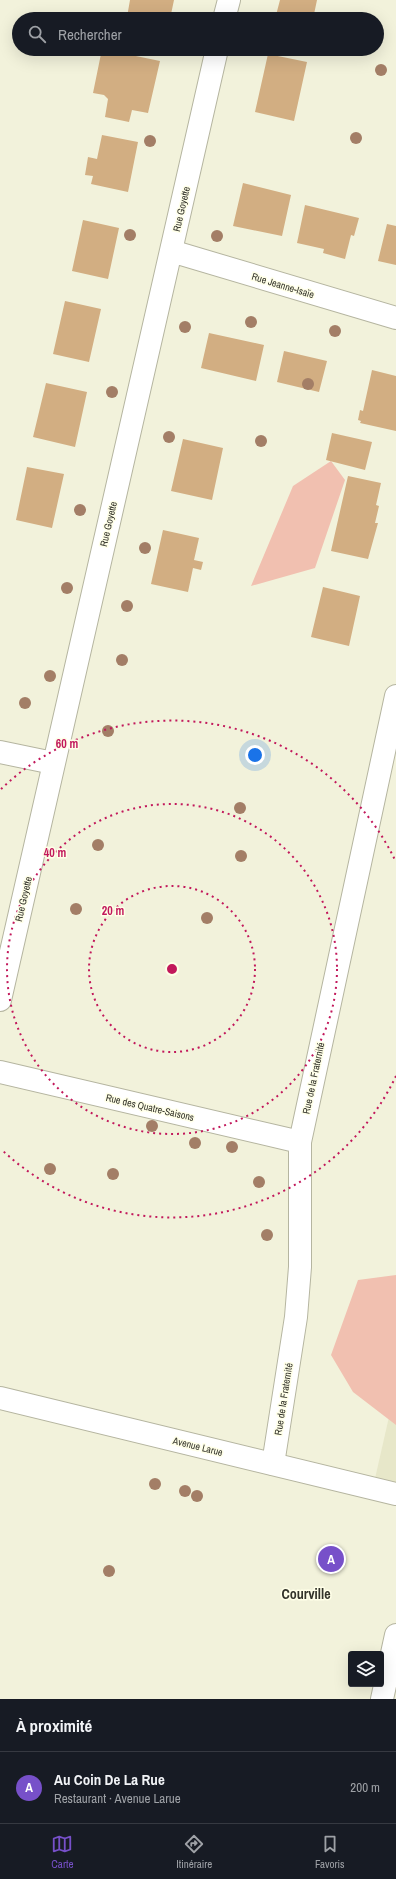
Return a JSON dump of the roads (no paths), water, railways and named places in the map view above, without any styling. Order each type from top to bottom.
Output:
[{"type":"street","points":[[225,12],[228,0]]},
{"type":"street","name":"Rue Goyette","points":[[0,1000],[215,56]]},
{"type":"street","name":"Rue Jeanne-Isaïe","points":[[171,251],[396,318]]},
{"type":"street","name":"Rue de la Fraternité","points":[[273,1464],[296,1317],[300,1267],[300,1142],[396,696]]},
{"type":"street","points":[[0,752],[53,764]]},
{"type":"street","name":"Rue des Quatre-Saisons","points":[[0,1072],[300,1142]]},
{"type":"street","name":"Avenue Larue","points":[[0,1398],[396,1494]]},
{"type":"street","points":[[382,1699],[396,1635]]},
{"type":"place","name":"Au Coin De La Rue","points":[[331,1559]]},
{"type":"district","name":"Courville","points":[[306,1594]]}]
